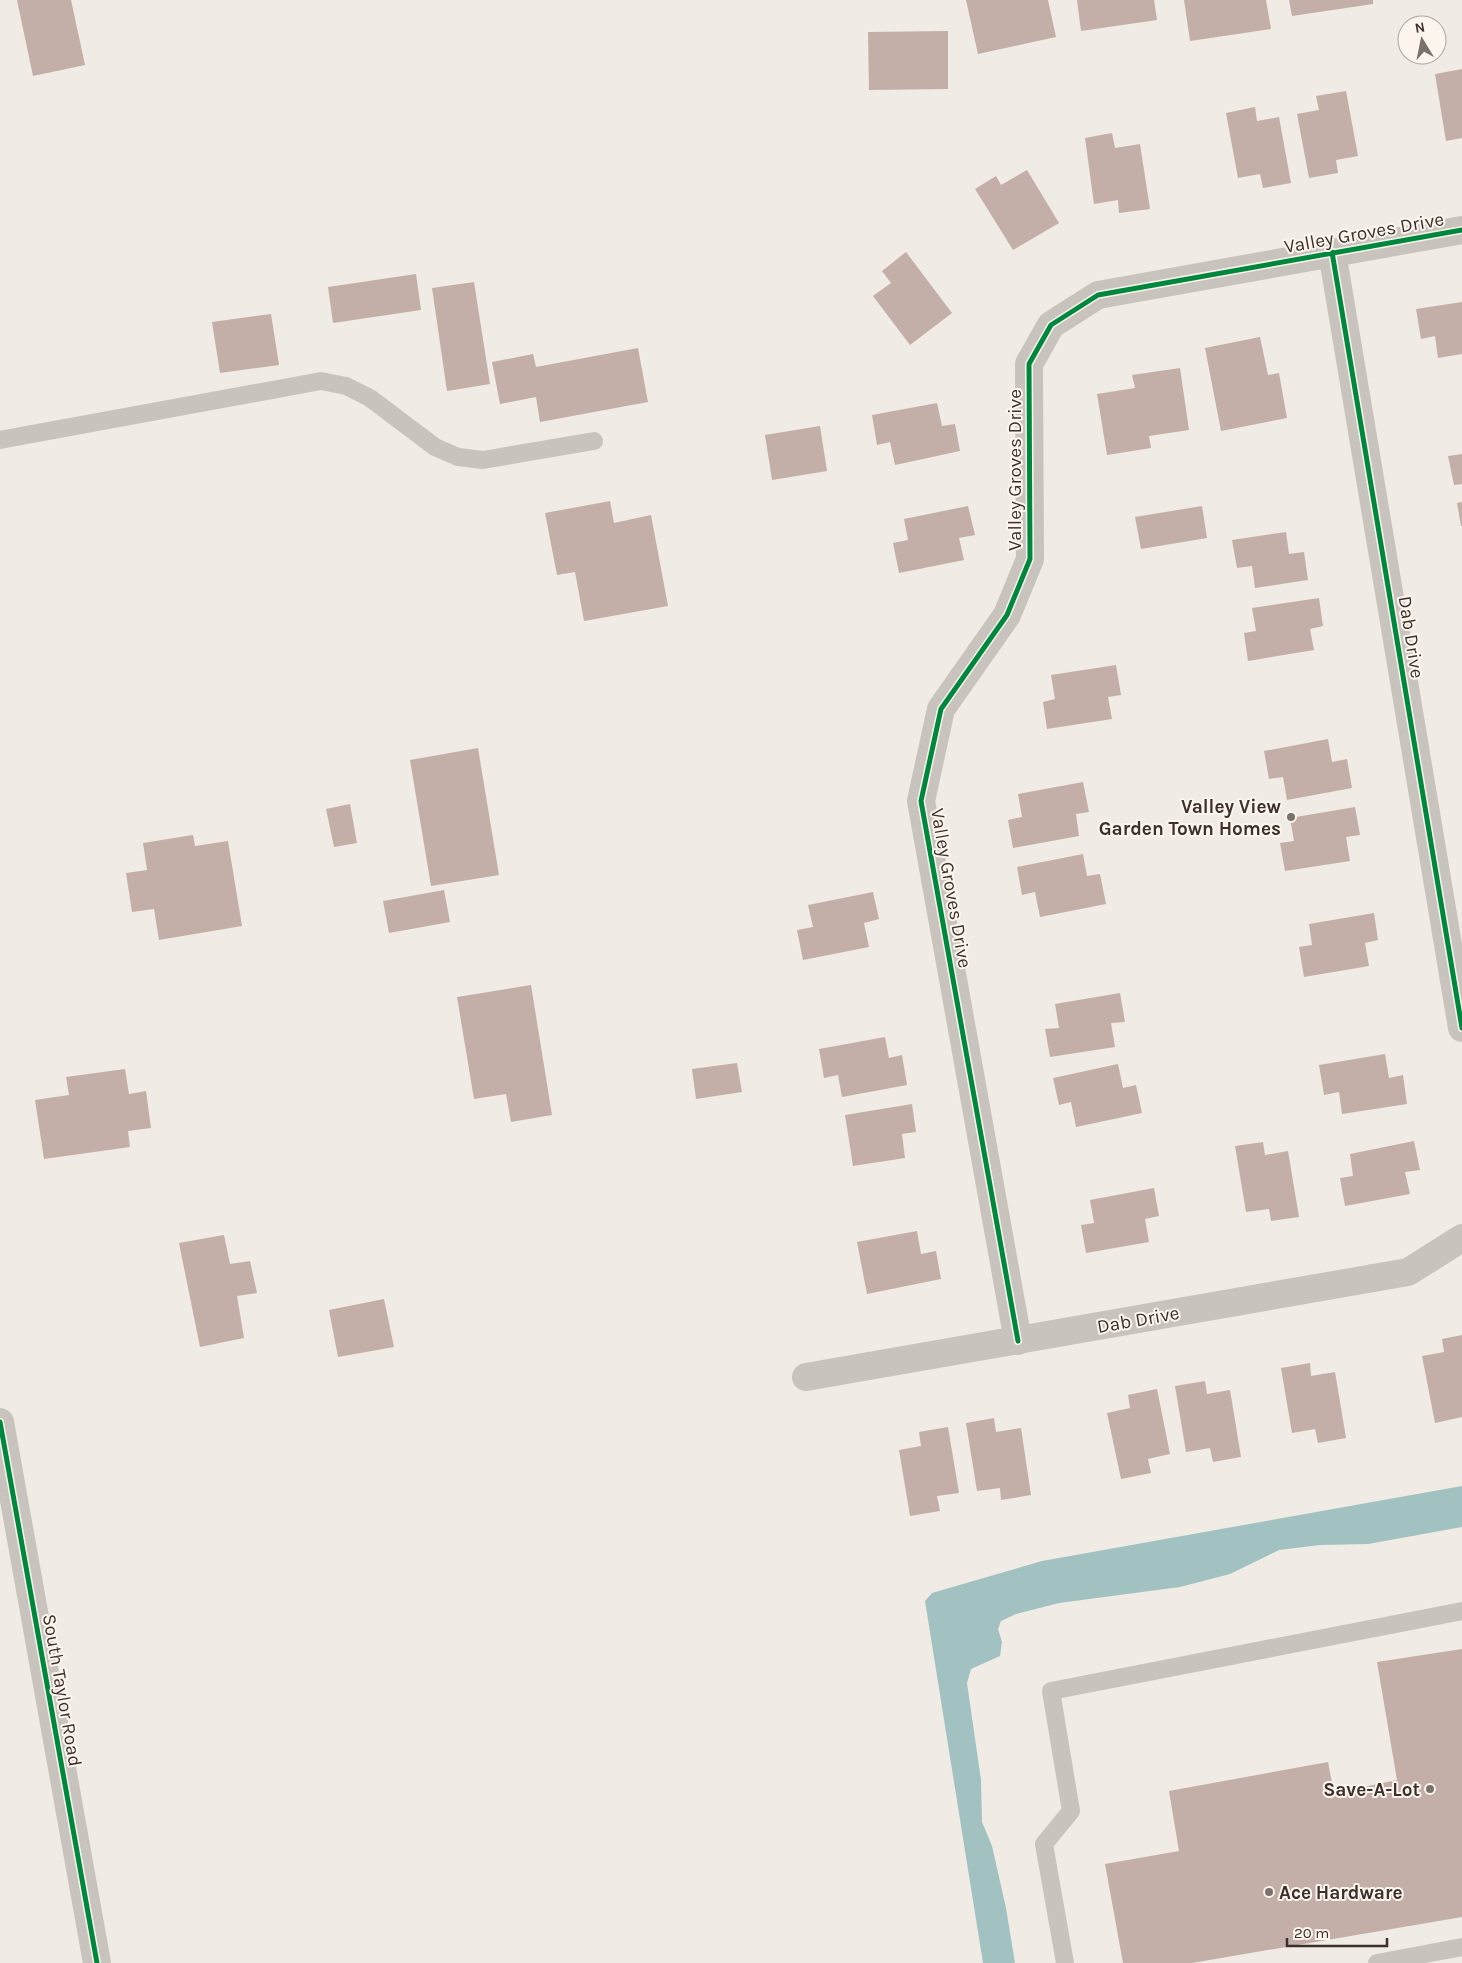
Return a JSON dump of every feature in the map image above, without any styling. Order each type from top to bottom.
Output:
[{"type":"street","name":"Valley Groves Drive","points":[[1018,1340],[921,801],[941,709],[1007,615],[1030,559],[1029,364],[1051,325],[1098,295],[1462,230]]},
{"type":"street","name":"Dab Drive","points":[[1332,252],[1462,1028]]},
{"type":"street","name":"Dab Drive","points":[[806,1378],[1408,1272],[1462,1238]]},
{"type":"street","name":"South Taylor Road","points":[[0,1422],[97,1963]]},
{"type":"lane","points":[[0,440],[321,381],[346,386],[370,398],[435,447],[458,457],[483,460],[594,441]]},
{"type":"lane","points":[[1065,1963],[1044,1844],[1071,1811],[1051,1691],[1462,1612]]},
{"type":"lane","points":[[1377,1963],[1462,1948]]},
{"type":"water","points":[[1462,1486],[1462,1527],[1368,1544],[1320,1545],[1279,1550],[1230,1574],[1180,1587],[1059,1603],[1016,1614],[1001,1621],[998,1629],[1002,1642],[1000,1656],[971,1669],[967,1683],[981,1780],[982,1822],[992,1846],[1006,1908],[1015,1963],[983,1963],[925,1601],[932,1593],[1042,1561]]},
{"type":"building","points":[[17,0],[71,0],[85,65],[33,76]]},
{"type":"building","points":[[966,0],[1048,0],[1056,37],[978,54]]},
{"type":"building","points":[[1077,0],[1154,0],[1157,20],[1081,31]]},
{"type":"building","points":[[1184,0],[1266,0],[1271,29],[1190,41]]},
{"type":"building","points":[[1289,0],[1373,0],[1373,4],[1292,16]]},
{"type":"building","points":[[948,31],[948,89],[869,90],[868,32]]},
{"type":"building","points":[[1462,69],[1462,138],[1446,141],[1435,74]]},
{"type":"building","points":[[1346,91],[1358,156],[1336,160],[1338,173],[1309,178],[1297,114],[1319,110],[1316,96]]},
{"type":"building","points":[[1255,107],[1257,121],[1279,117],[1291,183],[1263,188],[1260,174],[1238,178],[1226,113]]},
{"type":"building","points":[[1112,133],[1115,148],[1140,144],[1150,209],[1119,213],[1118,200],[1094,204],[1085,138]]},
{"type":"building","points":[[1027,170],[1059,223],[1013,250],[975,189],[996,176],[1001,185]]},
{"type":"building","points":[[906,252],[952,313],[910,345],[873,296],[891,283],[882,271]]},
{"type":"building","points":[[416,274],[421,310],[333,323],[328,287]]},
{"type":"building","points":[[474,282],[490,384],[447,391],[432,288]]},
{"type":"building","points":[[1462,302],[1462,354],[1438,358],[1435,336],[1421,339],[1416,309]]},
{"type":"building","points":[[271,314],[279,365],[220,373],[212,322]]},
{"type":"building","points":[[1260,337],[1268,375],[1279,373],[1287,418],[1221,431],[1205,348]]},
{"type":"building","points":[[638,348],[648,402],[540,422],[536,397],[500,404],[492,362],[533,354],[536,367]]},
{"type":"building","points":[[1180,368],[1189,430],[1149,436],[1151,448],[1107,455],[1097,394],[1135,388],[1132,375]]},
{"type":"building","points":[[937,403],[942,426],[955,424],[960,451],[895,465],[890,442],[877,445],[872,415]]},
{"type":"building","points":[[820,426],[827,471],[772,480],[765,435]]},
{"type":"building","points":[[1462,454],[1462,484],[1454,485],[1448,456]]},
{"type":"building","points":[[610,501],[614,523],[651,515],[668,606],[584,621],[575,572],[557,575],[545,513]]},
{"type":"building","points":[[1462,502],[1462,526],[1461,526],[1457,503]]},
{"type":"building","points":[[968,506],[975,535],[959,538],[964,560],[899,573],[893,543],[908,540],[904,519]]},
{"type":"building","points":[[1202,506],[1207,538],[1141,549],[1135,517]]},
{"type":"building","points":[[1286,532],[1289,554],[1304,552],[1308,580],[1255,588],[1252,566],[1237,568],[1232,540]]},
{"type":"building","points":[[1319,598],[1323,626],[1310,629],[1314,650],[1248,661],[1244,633],[1256,631],[1252,608]]},
{"type":"building","points":[[1116,665],[1121,695],[1108,697],[1112,719],[1047,729],[1043,702],[1055,699],[1051,675]]},
{"type":"building","points":[[1328,739],[1332,762],[1347,759],[1352,788],[1287,800],[1283,777],[1269,779],[1264,751]]},
{"type":"building","points":[[478,748],[499,875],[431,886],[410,760]]},
{"type":"building","points":[[1083,782],[1089,812],[1076,814],[1079,836],[1013,848],[1008,820],[1022,817],[1018,794]]},
{"type":"building","points":[[350,804],[357,843],[334,847],[326,809]]},
{"type":"building","points":[[1355,807],[1360,835],[1346,837],[1350,861],[1285,871],[1280,843],[1294,841],[1290,818]]},
{"type":"building","points":[[193,835],[195,846],[228,841],[242,926],[159,940],[154,909],[132,912],[126,873],[147,870],[143,843]]},
{"type":"building","points":[[1083,854],[1087,876],[1100,874],[1106,904],[1040,917],[1035,892],[1022,895],[1017,867]]},
{"type":"building","points":[[444,890],[450,922],[389,933],[383,901]]},
{"type":"building","points":[[873,892],[879,919],[864,923],[869,947],[803,960],[797,930],[813,927],[808,905]]},
{"type":"building","points":[[1374,913],[1378,940],[1365,943],[1369,966],[1304,977],[1299,947],[1312,945],[1309,924]]},
{"type":"building","points":[[531,985],[552,1115],[511,1122],[506,1094],[474,1099],[457,997]]},
{"type":"building","points":[[1120,993],[1125,1022],[1111,1023],[1115,1047],[1050,1057],[1045,1029],[1059,1028],[1055,1004]]},
{"type":"building","points":[[885,1037],[889,1058],[902,1055],[907,1085],[842,1097],[838,1075],[824,1078],[819,1049]]},
{"type":"building","points":[[1385,1054],[1389,1078],[1403,1075],[1407,1104],[1342,1114],[1339,1092],[1324,1095],[1319,1065]]},
{"type":"building","points":[[737,1063],[742,1092],[696,1099],[692,1069]]},
{"type":"building","points":[[1118,1064],[1123,1088],[1136,1085],[1142,1113],[1076,1127],[1071,1102],[1059,1105],[1053,1078]]},
{"type":"building","points":[[125,1069],[129,1094],[146,1091],[151,1128],[128,1131],[130,1147],[44,1159],[35,1100],[69,1095],[66,1077]]},
{"type":"building","points":[[912,1104],[916,1132],[902,1134],[905,1158],[853,1166],[845,1115]]},
{"type":"building","points":[[1414,1141],[1420,1170],[1405,1172],[1410,1194],[1345,1206],[1340,1178],[1353,1176],[1350,1154]]},
{"type":"building","points":[[1263,1142],[1265,1155],[1288,1151],[1299,1217],[1271,1221],[1269,1209],[1246,1212],[1235,1146]]},
{"type":"building","points":[[1154,1188],[1159,1216],[1145,1219],[1149,1242],[1086,1253],[1081,1225],[1094,1223],[1090,1200]]},
{"type":"building","points":[[917,1231],[921,1254],[936,1251],[941,1279],[867,1294],[857,1242]]},
{"type":"building","points":[[224,1235],[230,1264],[250,1261],[257,1293],[237,1296],[244,1338],[200,1347],[179,1243]]},
{"type":"building","points":[[384,1299],[394,1347],[338,1357],[329,1310]]},
{"type":"building","points":[[1462,1335],[1462,1417],[1435,1423],[1422,1356],[1444,1352],[1442,1339]]},
{"type":"building","points":[[1310,1363],[1311,1376],[1335,1372],[1346,1438],[1318,1443],[1315,1429],[1292,1433],[1281,1368]]},
{"type":"building","points":[[1205,1381],[1207,1394],[1230,1390],[1241,1457],[1213,1462],[1210,1448],[1186,1452],[1175,1386]]},
{"type":"building","points":[[1157,1389],[1170,1454],[1148,1459],[1151,1473],[1121,1479],[1107,1413],[1130,1408],[1128,1395]]},
{"type":"building","points":[[994,1418],[996,1432],[1021,1428],[1031,1495],[1001,1500],[1000,1488],[977,1491],[966,1423]]},
{"type":"building","points":[[948,1427],[959,1493],[937,1496],[940,1511],[910,1516],[899,1450],[921,1446],[919,1432]]},
{"type":"building","points":[[1462,1649],[1462,1917],[1192,1963],[1123,1963],[1105,1864],[1179,1851],[1169,1791],[1328,1762],[1334,1793],[1397,1780],[1377,1662]]},
{"type":"cycle path","points":[[1018,1341],[921,801],[941,709],[1007,615],[1030,559],[1029,364],[1051,325],[1098,295],[1462,230]]},
{"type":"cycle path","points":[[1332,252],[1462,1028]]},
{"type":"cycle path","points":[[0,1422],[97,1963]]},
{"type":"place","name":"Valley View Garden Town Homes","points":[[1291,817]]},
{"type":"place","name":"Save-A-Lot","points":[[1430,1789]]},
{"type":"place","name":"Ace Hardware","points":[[1269,1892]]}]
